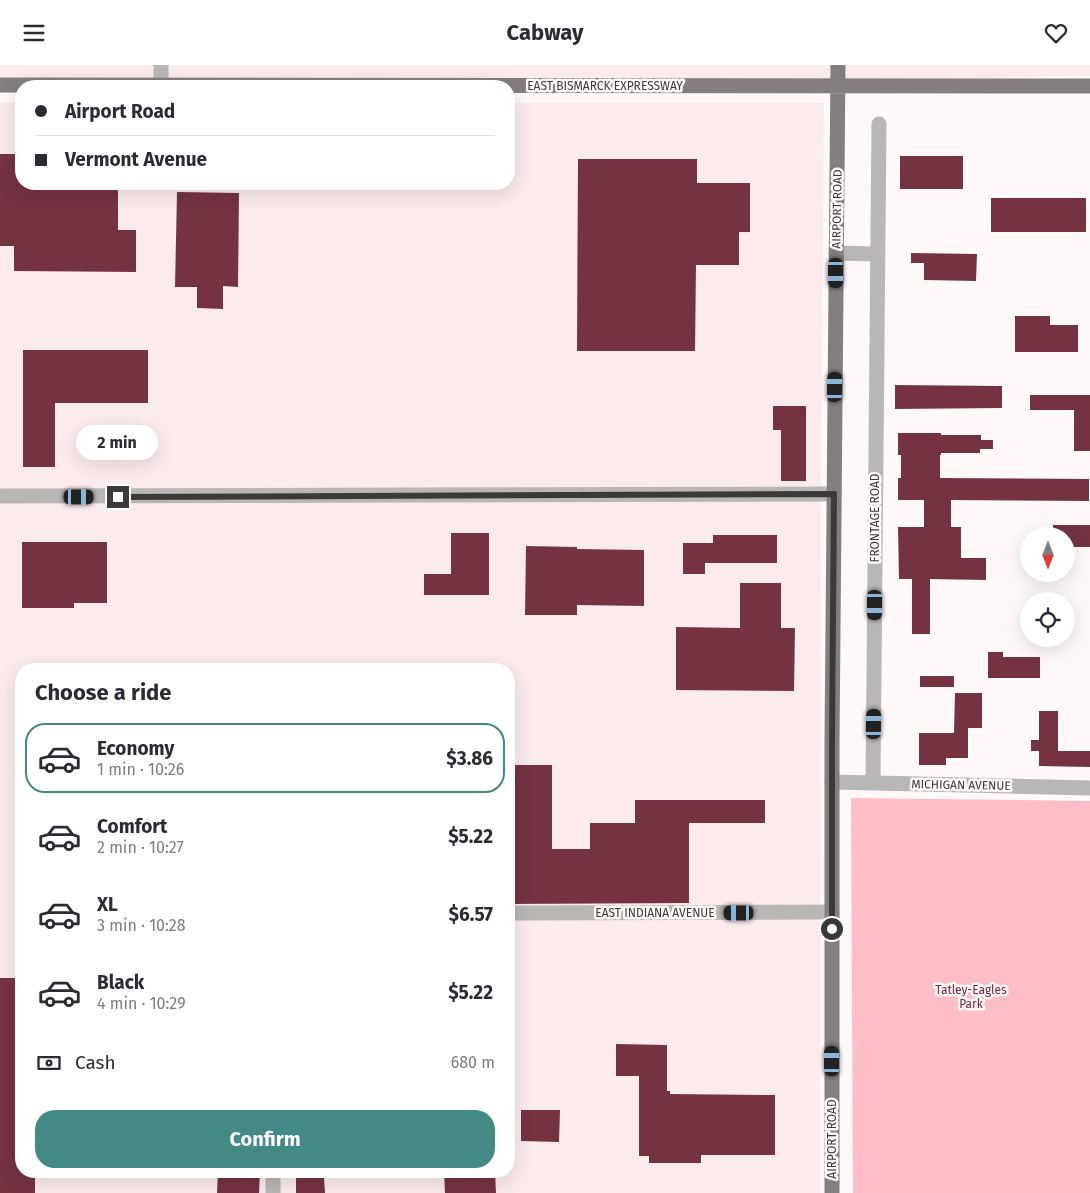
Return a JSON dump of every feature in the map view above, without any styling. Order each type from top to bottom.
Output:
[{"type":"main road","name":"AIRPORT ROAD","points":[[832,1193],[832,782],[838,65]]},
{"type":"main road","name":"EAST BISMARCK EXPRESSWAY","points":[[0,85],[15,85]]},
{"type":"main road","name":"EAST BISMARCK EXPRESSWAY","points":[[515,86],[1090,86]]},
{"type":"street","points":[[161,65],[161,80]]},
{"type":"street","name":"FRONTAGE ROAD","points":[[873,783],[879,125]]},
{"type":"street","points":[[836,253],[877,254]]},
{"type":"street","points":[[0,496],[834,494]]},
{"type":"street","name":"MICHIGAN AVENUE","points":[[832,782],[1090,788]]},
{"type":"street","name":"EAST INDIANA AVENUE","points":[[515,913],[832,912]]},
{"type":"street","points":[[273,1178],[273,1193]]},
{"type":"shaded area","points":[[0,65],[1090,65],[1090,75],[994,78],[33,78],[0,77]]},
{"type":"shaded area","points":[[15,102],[15,190],[515,190],[515,103],[824,103],[821,489],[820,1193],[0,1193],[0,103]]},
{"type":"green space","name":"Tatley-Eagles Park","points":[[851,798],[1090,801],[1090,1193],[853,1193]]},
{"type":"building","points":[[0,154],[15,154],[15,190],[118,190],[118,230],[136,230],[136,272],[14,271],[14,246],[0,246]]},
{"type":"building","points":[[900,156],[963,156],[963,189],[900,189]]},
{"type":"building","points":[[578,159],[697,159],[697,183],[750,183],[750,232],[739,232],[739,265],[696,265],[695,351],[577,351]]},
{"type":"building","points":[[177,192],[239,193],[238,287],[223,286],[223,309],[197,308],[197,287],[175,287]]},
{"type":"building","points":[[991,198],[1086,198],[1086,232],[991,232]]},
{"type":"building","points":[[911,253],[977,254],[976,281],[924,280],[924,263],[911,263]]},
{"type":"building","points":[[1015,316],[1050,316],[1050,325],[1078,325],[1078,352],[1015,352]]},
{"type":"building","points":[[23,350],[148,350],[148,403],[55,403],[55,467],[23,467]]},
{"type":"building","points":[[895,385],[1002,386],[1002,408],[895,409]]},
{"type":"building","points":[[1030,395],[1090,395],[1090,451],[1074,451],[1074,410],[1030,410]]},
{"type":"building","points":[[773,406],[806,406],[806,481],[781,481],[781,430],[773,430]]},
{"type":"building","points":[[898,433],[981,435],[981,440],[993,440],[993,449],[980,449],[980,453],[941,453],[940,478],[1089,479],[1089,501],[951,500],[951,527],[961,527],[961,558],[986,558],[986,580],[930,579],[930,634],[912,634],[912,579],[899,579],[898,527],[924,527],[924,500],[898,500],[898,478],[901,478],[901,455],[898,455]]},
{"type":"building","points":[[1053,525],[1090,525],[1090,547],[1075,547],[1075,527],[1053,527]]},
{"type":"building","points":[[451,533],[489,533],[489,595],[424,595],[424,574],[451,574]]},
{"type":"building","points":[[713,535],[777,535],[777,563],[705,563],[705,574],[683,574],[683,543],[713,543]]},
{"type":"building","points":[[22,542],[107,542],[107,603],[74,603],[74,608],[22,608]]},
{"type":"building","points":[[526,546],[644,550],[644,606],[577,605],[577,615],[525,615]]},
{"type":"building","points":[[740,583],[781,583],[781,628],[795,628],[794,691],[676,690],[676,627],[740,628]]},
{"type":"building","points":[[988,652],[1003,652],[1003,657],[1040,657],[1040,678],[988,678]]},
{"type":"building","points":[[920,676],[954,676],[954,687],[920,687]]},
{"type":"building","points":[[955,693],[982,693],[982,728],[968,728],[968,758],[946,758],[946,765],[919,765],[919,733],[954,733]]},
{"type":"building","points":[[1039,711],[1058,711],[1058,751],[1090,751],[1090,767],[1039,766],[1039,751],[1031,751],[1031,740],[1039,740]]},
{"type":"building","points":[[515,765],[552,765],[552,849],[590,849],[590,823],[635,823],[635,800],[765,800],[765,823],[689,823],[689,903],[515,904]]},
{"type":"building","points":[[0,978],[15,978],[15,1178],[35,1178],[35,1193],[0,1193]]},
{"type":"building","points":[[616,1044],[667,1045],[667,1091],[670,1091],[670,1094],[775,1095],[775,1155],[701,1155],[701,1163],[649,1163],[649,1156],[639,1156],[639,1076],[616,1076]]},
{"type":"building","points":[[521,1110],[560,1110],[559,1142],[521,1141]]},
{"type":"building","points":[[218,1178],[260,1178],[259,1193],[217,1193]]},
{"type":"building","points":[[296,1178],[324,1178],[325,1193],[296,1193]]},
{"type":"building","points":[[444,1178],[495,1178],[496,1193],[445,1193]]},
{"type":"route","points":[[118,497],[834,494],[832,929]]}]
